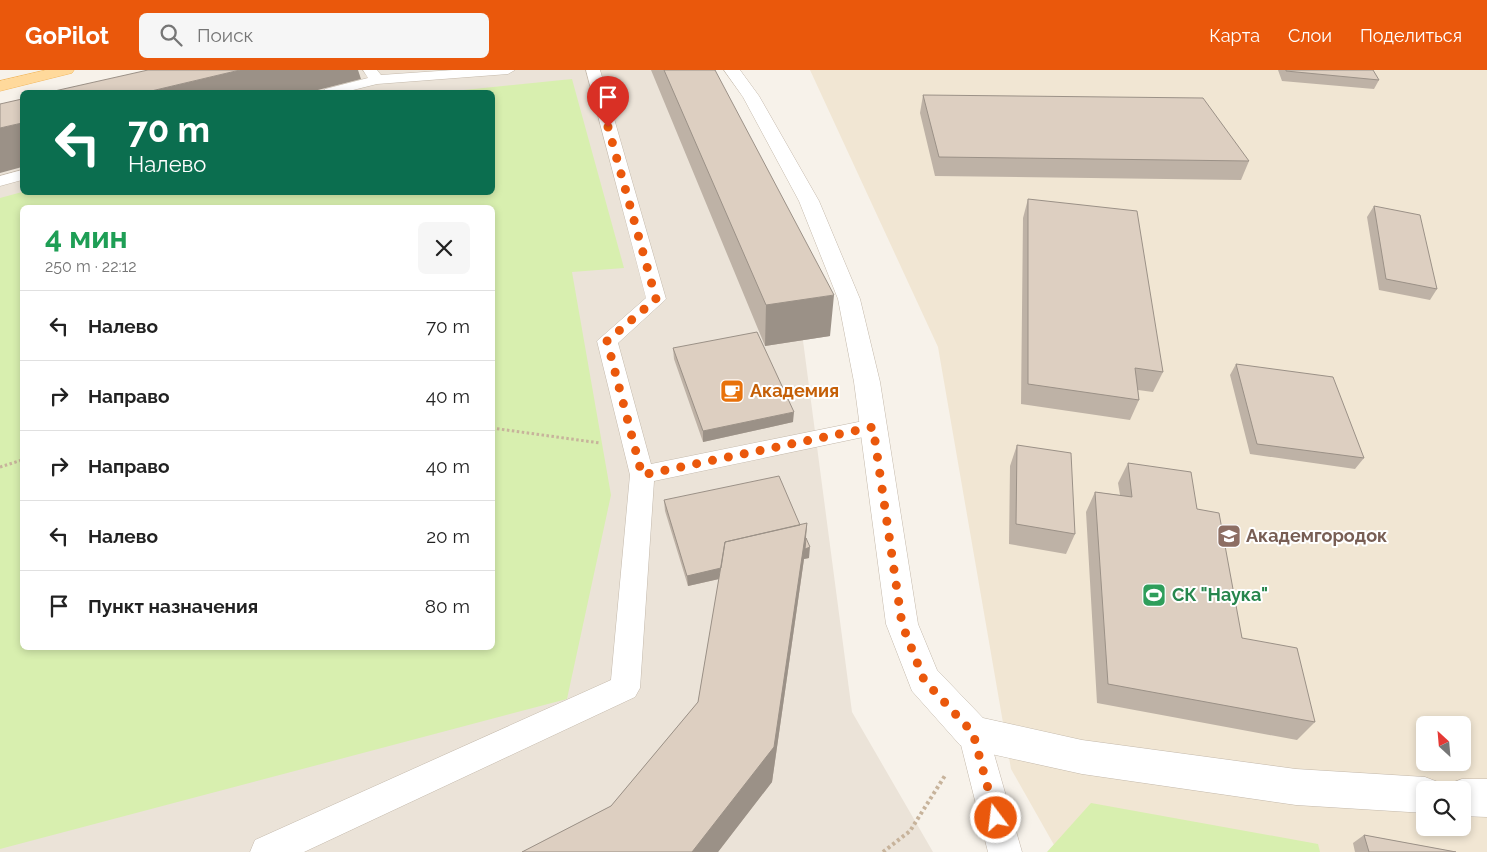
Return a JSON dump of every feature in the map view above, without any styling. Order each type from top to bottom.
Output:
[{"type":"main road","points":[[0,86],[66,70]]},
{"type":"street","points":[[732,70],[752,96],[809,201],[849,299],[867,382],[902,624],[924,680],[973,733],[1082,757],[1296,787],[1416,794]]},
{"type":"street","points":[[1471,797],[1487,798]]},
{"type":"lane","points":[[335,90],[373,75],[508,70]]},
{"type":"lane","points":[[267,852],[624,688],[639,462],[607,341],[656,299],[592,70]]},
{"type":"lane","points":[[0,180],[20,175]]},
{"type":"lane","points":[[639,462],[873,427]]},
{"type":"lane","points":[[973,733],[1004,852]]},
{"type":"path","points":[[495,429],[639,462]]},
{"type":"path","points":[[0,467],[20,461]]},
{"type":"path","points":[[883,852],[910,831],[973,733]]},
{"type":"shaded area","points":[[195,70],[703,70],[788,227],[852,712],[933,852],[0,852],[0,124],[20,118],[20,195],[495,195],[495,90],[120,90]]},
{"type":"shaded area","name":"Академгородок","points":[[810,70],[1487,70],[1487,852],[1058,852],[1011,769],[938,347]]},
{"type":"green space","points":[[572,79],[624,268],[572,272],[611,495],[567,699],[0,849],[0,198],[20,193],[20,195],[495,195],[495,90],[465,90]]},
{"type":"green space","points":[[1091,803],[1318,844],[1320,852],[1047,852]]},
{"type":"building","points":[[148,70],[240,70],[155,90],[59,90]]},
{"type":"building","points":[[664,70],[715,70],[834,295],[766,305]]},
{"type":"building","points":[[1373,70],[1379,80],[1286,71]]},
{"type":"building","points":[[923,95],[1203,98],[1249,161],[939,157]]},
{"type":"building","points":[[20,99],[20,123],[0,128],[0,104]]},
{"type":"building","points":[[1028,199],[1137,211],[1163,372],[1135,368],[1139,400],[1028,384]]},
{"type":"building","points":[[1374,206],[1420,215],[1437,289],[1386,279]]},
{"type":"building","name":"Академия","points":[[757,332],[794,412],[703,431],[673,348]]},
{"type":"building","points":[[1236,364],[1333,377],[1364,458],[1257,444]]},
{"type":"building","points":[[1017,445],[1071,453],[1075,534],[1016,524]]},
{"type":"building","name":"СК \"Наука\"","points":[[1128,463],[1191,472],[1197,509],[1219,513],[1242,638],[1297,648],[1315,722],[1108,684],[1095,492],[1132,497]]},
{"type":"building","points":[[779,476],[800,525],[725,542],[721,568],[687,576],[664,500]]},
{"type":"building","points":[[807,523],[774,747],[692,852],[522,852],[611,806],[698,702],[725,542]]},
{"type":"building","points":[[806,538],[810,547],[805,549]]},
{"type":"building","points":[[1364,835],[1456,852],[1369,852]]},
{"type":"place","name":"Академия","points":[[732,391]]},
{"type":"place","name":"Академгородок","points":[[1229,536]]},
{"type":"place","name":"СК \"Наука\"","points":[[1154,595]]},
{"type":"route","points":[[608,127],[656,299],[607,341],[642,475],[873,427],[902,624],[924,680],[973,733],[996,818]]}]
